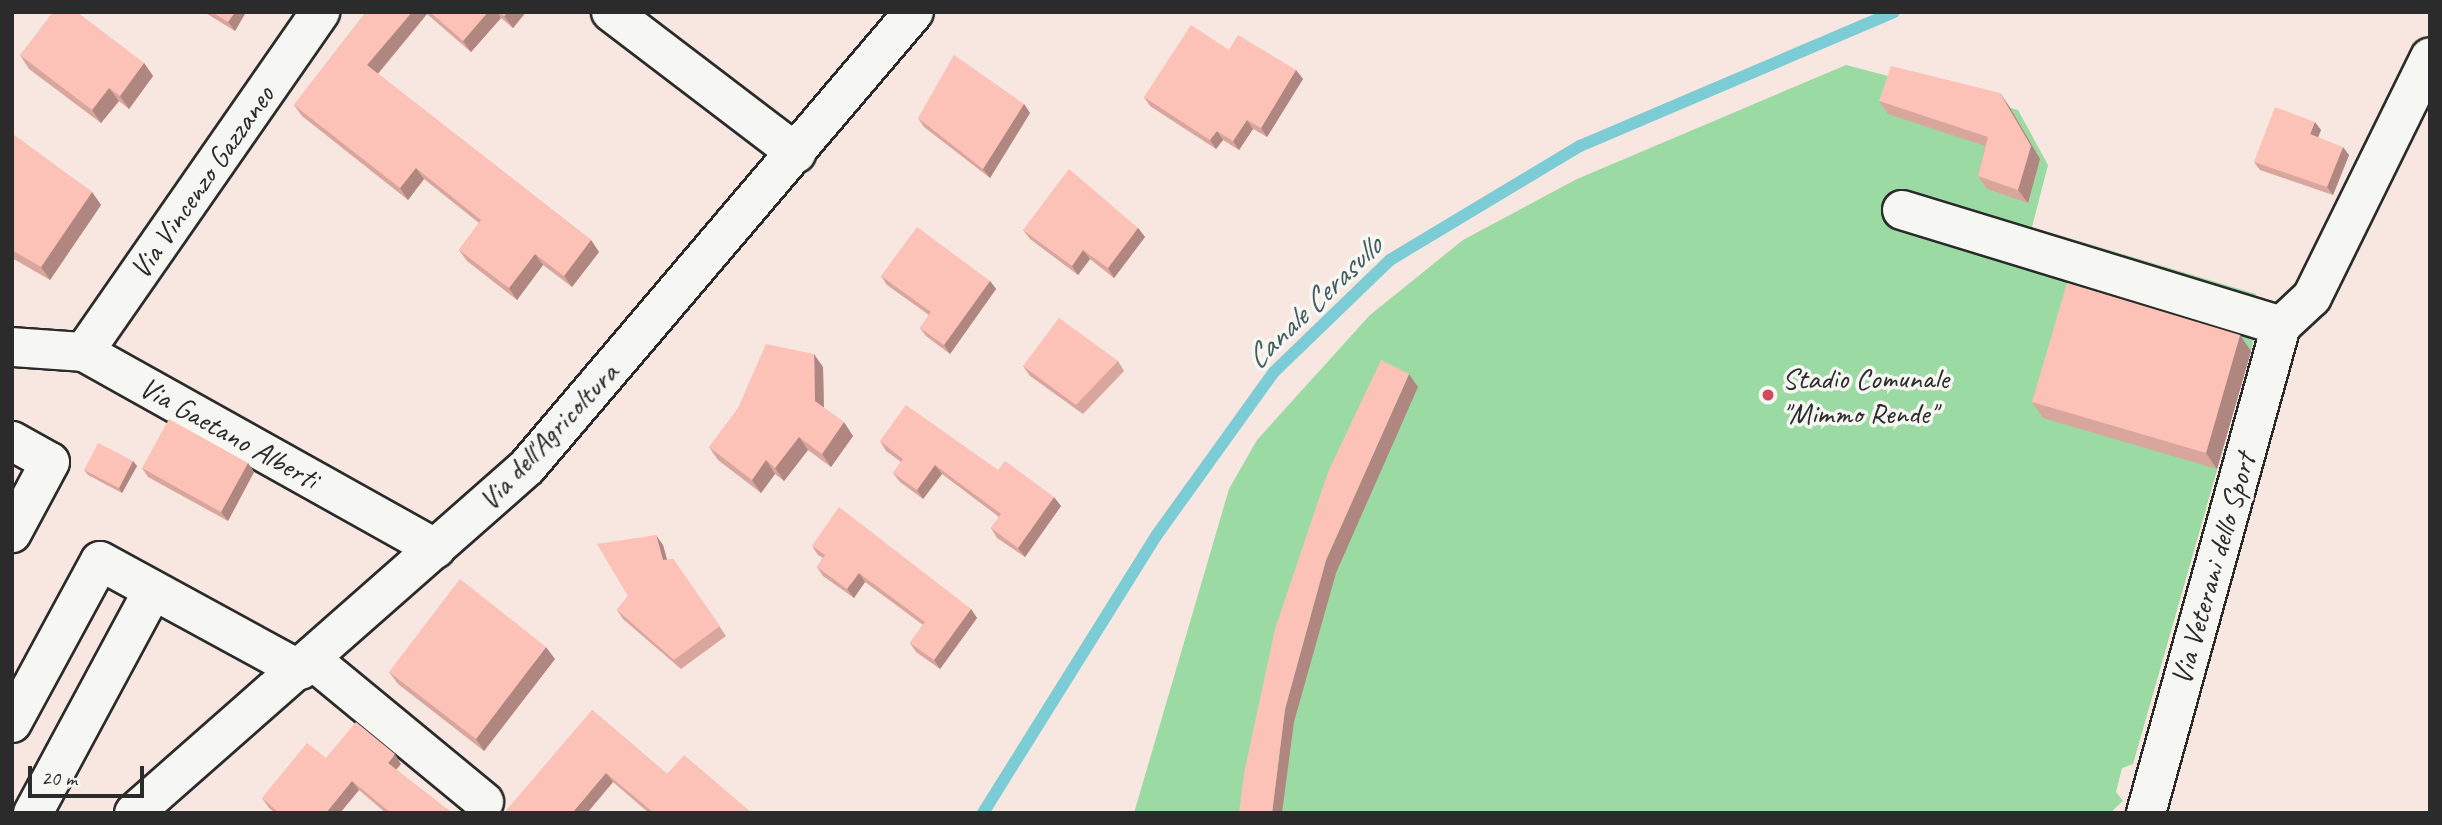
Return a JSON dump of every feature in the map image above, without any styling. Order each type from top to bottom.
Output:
[{"type":"street","name":"Via Vincenzo Gazzaneo","points":[[83,352],[320,12]]},
{"type":"street","points":[[611,12],[796,153]]},
{"type":"street","name":"Via dell'Agricoltura","points":[[134,813],[306,665],[527,467],[914,12]]},
{"type":"street","points":[[1902,210],[2281,326],[2312,297],[2430,57]]},
{"type":"street","name":"Via Veterani dello Sport","points":[[2146,813],[2281,326]]},
{"type":"street","name":"Via Gaetano Alberti","points":[[12,347],[83,352],[436,549]]},
{"type":"street","points":[[12,441],[50,462],[12,533]]},
{"type":"street","points":[[12,723],[100,561],[306,665],[484,802]]},
{"type":"street","points":[[33,813],[153,590]]},
{"type":"street","points":[[12,808],[20,813]]},
{"type":"green space","name":"Stadio Comunale \"Mimmo Rende\"","points":[[1846,65],[2018,110],[2048,165],[2032,227],[2256,294],[2243,333],[2254,337],[2251,351],[2133,764],[2122,768],[2116,792],[2123,801],[2110,813],[1134,813],[1229,489],[1257,440],[1370,315],[1463,240],[1577,179]]},
{"type":"building","points":[[53,12],[77,12],[144,63],[120,96],[109,88],[92,110],[20,55]]},
{"type":"building","points":[[212,12],[235,12],[228,22]]},
{"type":"building","points":[[366,12],[412,12],[367,65],[591,240],[564,276],[535,254],[509,288],[459,250],[481,220],[416,168],[400,188],[294,105]]},
{"type":"building","points":[[430,12],[488,12],[463,41]]},
{"type":"building","points":[[1191,25],[1229,50],[1238,35],[1296,70],[1261,128],[1247,120],[1233,141],[1217,131],[1210,140],[1144,97]]},
{"type":"building","points":[[954,55],[1024,104],[983,169],[918,118]]},
{"type":"building","points":[[1891,66],[2000,93],[2031,146],[2018,190],[1978,176],[1988,137],[1879,101]]},
{"type":"building","points":[[2275,107],[2315,122],[2310,134],[2343,147],[2327,187],[2254,162]]},
{"type":"building","points":[[13,134],[92,192],[41,267],[12,250]]},
{"type":"building","points":[[1069,169],[1138,228],[1108,268],[1083,250],[1072,266],[1023,230]]},
{"type":"building","points":[[917,227],[990,281],[944,345],[920,328],[931,312],[881,276]]},
{"type":"building","points":[[2067,283],[2240,335],[2206,453],[2032,402]]},
{"type":"building","points":[[1059,318],[1118,361],[1076,405],[1023,366]]},
{"type":"building","points":[[766,344],[814,354],[815,401],[844,422],[822,454],[799,437],[775,468],[766,460],[752,480],[709,447],[738,408]]},
{"type":"building","points":[[1381,360],[1409,374],[1326,560],[1285,709],[1272,813],[1239,813],[1244,773],[1275,629],[1328,472]]},
{"type":"building","points":[[906,405],[998,470],[1005,461],[1054,497],[1018,548],[991,528],[1001,514],[935,465],[917,490],[893,473],[903,459],[880,441]]},
{"type":"building","points":[[169,419],[248,463],[221,512],[142,468]]},
{"type":"building","points":[[98,443],[133,461],[119,488],[84,470]]},
{"type":"building","points":[[839,507],[971,609],[934,660],[910,643],[925,622],[859,573],[847,589],[817,567],[825,555],[812,546]]},
{"type":"building","points":[[656,535],[663,560],[673,559],[720,626],[674,660],[617,610],[628,596],[597,544]]},
{"type":"building","points":[[460,579],[546,647],[476,739],[389,672]]},
{"type":"building","points":[[592,710],[667,774],[684,755],[752,813],[654,813],[606,773],[572,813],[504,813]]},
{"type":"building","points":[[356,722],[395,754],[388,763],[452,813],[391,813],[352,781],[326,813],[279,813],[262,798],[307,743],[326,758]]},
{"type":"waterway","name":"Canale Cerasullo","points":[[983,813],[1156,536],[1274,372],[1390,260],[1580,146],[1894,12]]},
{"type":"place","name":"Stadio Comunale \"Mimmo Rende\"","points":[[1768,395]]}]
